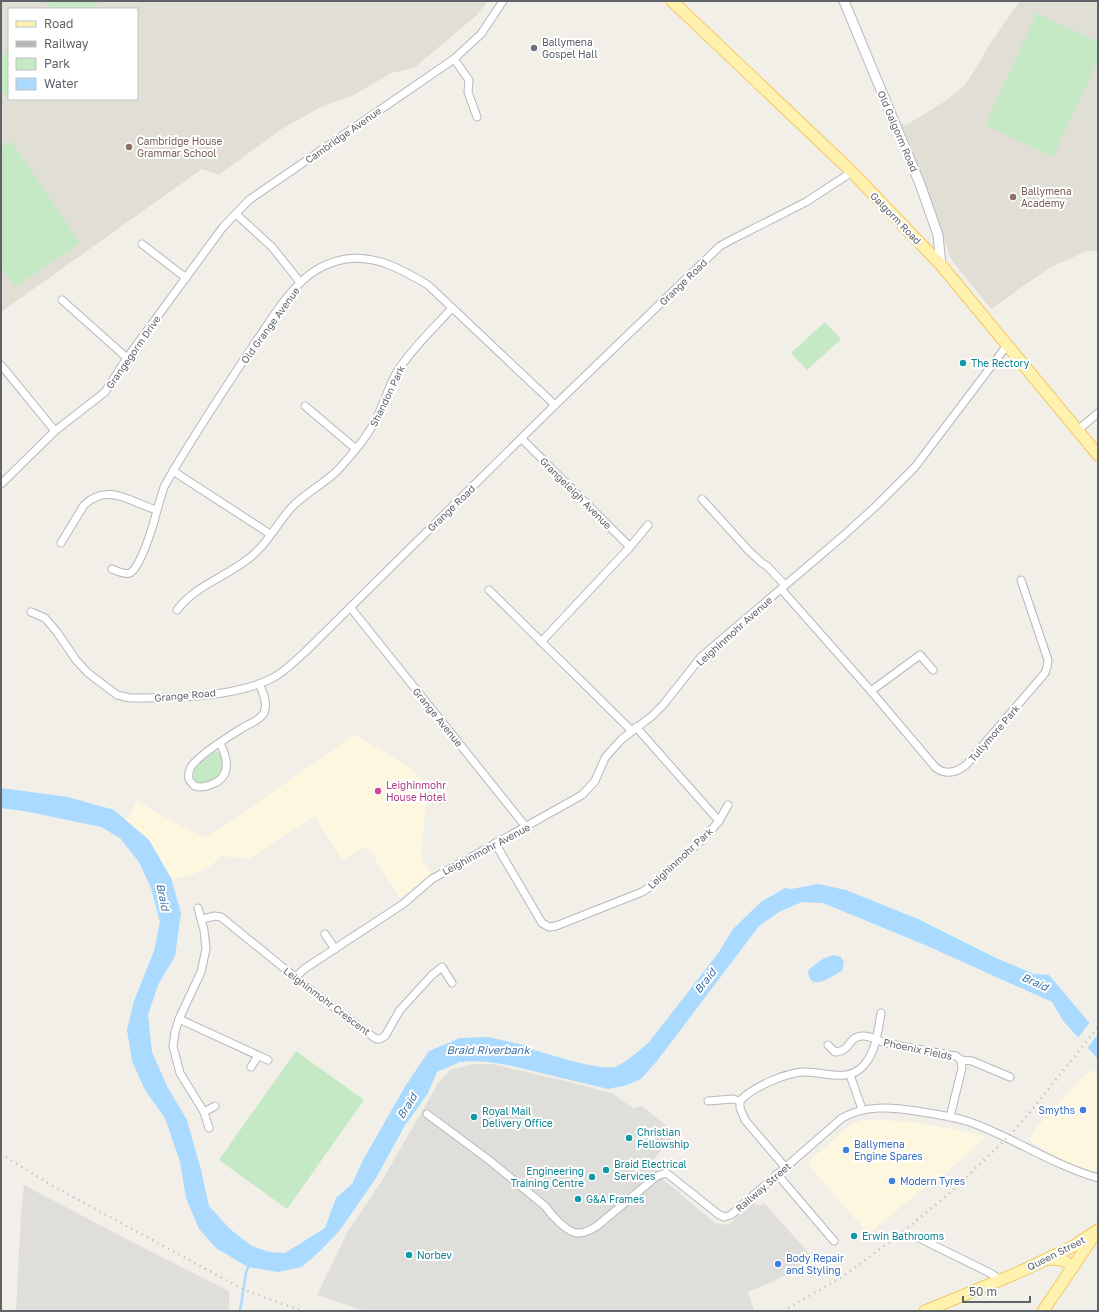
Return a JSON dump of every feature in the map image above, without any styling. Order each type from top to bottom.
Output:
[{"type":"main road","name":"Galgorm Road","points":[[672,1],[852,172],[941,265],[1098,454]]},
{"type":"main road","name":"Queen Street","points":[[925,1311],[997,1282],[1072,1247],[1098,1230]]},
{"type":"main road","points":[[1043,1311],[1098,1230]]},
{"type":"main road","points":[[1048,1258],[1063,1260],[1073,1267]]},
{"type":"street","name":"Cambridge Avenue","points":[[236,214],[249,200],[454,59],[481,34],[503,1]]},
{"type":"street","name":"Old Galgorm Road","points":[[844,1],[920,184],[938,235],[941,265]]},
{"type":"street","points":[[454,59],[469,80],[468,92],[477,117]]},
{"type":"street","name":"Grange Road","points":[[31,612],[45,618],[57,632],[76,660],[88,673],[117,695],[130,698],[180,698],[234,690],[259,684],[274,677],[286,669],[555,405],[720,246],[806,202],[852,172]]},
{"type":"street","points":[[236,214],[272,247],[300,282]]},
{"type":"street","name":"Grangegorm Drive","points":[[1,484],[55,431],[105,392],[127,358],[223,227],[236,214]]},
{"type":"street","points":[[142,244],[186,278]]},
{"type":"street","name":"Old Grange Avenue","points":[[112,569],[127,574],[132,571],[142,554],[153,525],[164,487],[244,360],[300,282],[314,271],[329,264],[358,258],[390,264],[406,271],[428,285],[555,405]]},
{"type":"street","points":[[62,300],[127,358]]},
{"type":"street","name":"Shandon Park","points":[[177,610],[192,594],[248,560],[263,546],[270,534],[299,501],[336,472],[368,434],[377,418],[396,373],[409,356],[452,308]]},
{"type":"street","name":"Leighinmohr Avenue","points":[[295,978],[304,969],[403,904],[432,879],[582,795],[595,781],[610,752],[622,739],[652,716],[663,705],[701,657],[860,521],[915,467],[1008,344]]},
{"type":"street","points":[[2,367],[55,431]]},
{"type":"street","points":[[305,406],[356,449]]},
{"type":"street","points":[[1078,430],[1098,413]]},
{"type":"street","name":"Grangeleigh Avenue","points":[[522,439],[630,547]]},
{"type":"street","points":[[173,471],[270,534]]},
{"type":"street","points":[[61,543],[84,505],[97,498],[106,495],[118,494],[146,507],[157,510]]},
{"type":"street","name":"Tullymore Park","points":[[702,499],[748,551],[767,566],[783,587],[936,768],[944,772],[956,772],[966,765],[1022,701],[1045,673],[1048,667],[1048,660],[1021,580]]},
{"type":"street","points":[[541,642],[630,547],[648,525]]},
{"type":"street","points":[[489,590],[541,642],[634,729]]},
{"type":"street","name":"Grange Avenue","points":[[350,607],[526,827]]},
{"type":"street","points":[[871,691],[920,655],[933,670]]},
{"type":"street","points":[[220,743],[224,751],[226,773],[213,784],[204,787],[196,786],[189,778],[191,767],[220,743],[263,714],[265,701],[259,684]]},
{"type":"street","name":"Leighinmohr Park","points":[[495,844],[542,923],[549,927],[553,927],[642,892],[653,885],[706,836],[719,821],[634,729]]},
{"type":"street","points":[[719,821],[728,805]]},
{"type":"street","points":[[198,908],[202,919],[206,950],[201,972],[179,1019],[173,1046],[180,1073],[204,1112],[209,1128]]},
{"type":"street","name":"Leighinmohr Crescent","points":[[202,919],[215,916],[221,917],[295,978],[370,1035],[380,1039],[385,1036],[400,1010],[432,975],[442,967],[452,983]]},
{"type":"street","points":[[325,934],[335,949]]},
{"type":"street","name":"Phoenix Fields","points":[[850,1076],[866,1064],[873,1051],[881,1013]]},
{"type":"street","points":[[179,1019],[268,1060]]},
{"type":"street","name":"Phoenix Fields","points":[[828,1045],[835,1052],[841,1052],[846,1049],[854,1038],[864,1036],[885,1043],[956,1056],[961,1060],[972,1061],[1010,1077]]},
{"type":"street","points":[[251,1067],[258,1056]]},
{"type":"street","name":"Phoenix Fields","points":[[950,1117],[962,1068],[961,1060]]},
{"type":"street","points":[[785,1167],[745,1120],[740,1108],[740,1101],[745,1095],[782,1076],[794,1073],[813,1072],[836,1076],[850,1076],[862,1109]]},
{"type":"street","points":[[708,1101],[732,1099],[740,1101]]},
{"type":"street","points":[[204,1112],[215,1106]]},
{"type":"street","name":"Railway Street","points":[[427,1114],[489,1160],[545,1206],[551,1215],[571,1231],[579,1234],[588,1232],[597,1226],[661,1174],[666,1173],[702,1202],[724,1217],[731,1215],[842,1118],[862,1109],[898,1108],[950,1117],[987,1129],[1078,1172],[1098,1178]]},
{"type":"street","points":[[777,1174],[834,1241]]},
{"type":"street","points":[[917,1237],[996,1276],[997,1282]]},
{"type":"shaded area","name":"Cambridge House Grammar School","points":[[1,1],[488,1],[477,15],[414,68],[391,73],[352,96],[321,107],[283,128],[219,175],[202,169],[1,312]]},
{"type":"shaded area","name":"Ballymena Academy","points":[[1020,1],[1098,1],[1098,251],[1087,251],[1049,268],[991,309],[951,259],[909,143],[900,123],[906,125],[944,102],[965,85],[989,45]]},
{"type":"shaded area","points":[[354,735],[408,766],[428,787],[421,851],[423,861],[431,874],[400,898],[367,846],[342,860],[315,816],[249,859],[220,856],[211,866],[189,876],[171,878],[149,840],[126,821],[137,801],[177,824],[205,837],[226,825]]},
{"type":"shaded area","points":[[474,1064],[492,1064],[561,1080],[611,1093],[633,1108],[642,1106],[670,1129],[671,1139],[650,1164],[665,1181],[715,1223],[729,1225],[753,1202],[760,1206],[764,1203],[815,1260],[774,1281],[748,1292],[754,1310],[751,1311],[365,1311],[317,1295],[348,1231],[381,1182],[439,1082],[450,1070]]},
{"type":"shaded area","points":[[1093,1069],[1098,1075],[1098,1172],[1076,1167],[1029,1140],[1035,1129],[1082,1078]]},
{"type":"shaded area","points":[[861,1120],[902,1121],[924,1124],[979,1134],[985,1137],[950,1170],[918,1193],[868,1234],[807,1163],[849,1126]]},
{"type":"shaded area","points":[[24,1185],[229,1291],[229,1311],[16,1311]]},
{"type":"green space","points":[[42,1],[99,1],[94,8],[51,8]]},
{"type":"green space","points":[[1037,13],[1098,42],[1098,60],[1053,157],[985,125]]},
{"type":"green space","points":[[8,49],[8,97],[1,91],[1,58]]},
{"type":"green space","points":[[11,141],[80,243],[15,287],[1,267],[1,148]]},
{"type":"green space","points":[[825,322],[841,339],[807,370],[791,353]]},
{"type":"green space","points":[[216,751],[220,753],[223,766],[221,774],[208,782],[202,783],[195,781],[194,772],[196,767]]},
{"type":"green space","points":[[296,1051],[364,1100],[287,1209],[219,1160]]},
{"type":"water","name":"Braid Riverbank","points":[[1,788],[68,797],[114,810],[149,840],[171,878],[181,913],[175,956],[158,985],[148,1015],[152,1052],[168,1088],[187,1120],[209,1206],[231,1230],[252,1246],[269,1252],[285,1253],[325,1228],[336,1198],[352,1184],[363,1160],[406,1085],[429,1051],[460,1038],[488,1037],[524,1045],[527,1048],[585,1064],[607,1068],[619,1066],[650,1041],[719,952],[733,929],[761,902],[785,888],[791,889],[818,884],[846,890],[918,919],[996,958],[1034,974],[1049,975],[1098,1033],[1098,1059],[1064,1022],[1052,1002],[925,945],[823,903],[802,902],[779,912],[759,926],[657,1061],[641,1079],[627,1085],[608,1089],[508,1065],[474,1061],[460,1062],[437,1072],[428,1093],[404,1127],[376,1178],[340,1230],[320,1251],[302,1267],[278,1272],[248,1267],[216,1248],[199,1229],[186,1198],[180,1162],[165,1118],[145,1090],[132,1061],[127,1030],[134,1001],[154,951],[160,922],[151,888],[139,862],[120,838],[101,827],[24,811],[1,808]]},
{"type":"water","points":[[834,955],[841,957],[844,962],[842,971],[821,982],[812,981],[808,971],[820,961]]},
{"type":"pier","points":[[1091,1021],[1098,1030],[1098,1034],[1086,1050],[1077,1039]]},
{"type":"waterway","points":[[240,1311],[246,1273],[249,1265]]},
{"type":"railway","points":[[783,1311],[842,1277],[895,1238],[950,1193],[1013,1132],[1098,1027]]},
{"type":"railway","points":[[1,1154],[53,1186],[237,1286],[252,1293],[303,1311]]},
{"type":"place","name":"Ballymena Gospel Hall","points":[[534,48]]},
{"type":"place","name":"Cambridge House Grammar School","points":[[129,147]]},
{"type":"place","name":"Ballymena Academy","points":[[1013,197]]},
{"type":"place","name":"The Rectory","points":[[963,363]]},
{"type":"place","name":"Leighinmohr House Hotel","points":[[378,791]]},
{"type":"place","name":"Smyths","points":[[1083,1110]]},
{"type":"place","name":"Royal Mail Delivery Office","points":[[474,1117]]},
{"type":"place","name":"Christian Fellowship","points":[[629,1138]]},
{"type":"place","name":"Ballymena Engine Spares","points":[[846,1150]]},
{"type":"place","name":"Braid Electrical Services","points":[[606,1170]]},
{"type":"place","name":"Engineering Training Centre","points":[[592,1177]]},
{"type":"place","name":"Modern Tyres","points":[[892,1181]]},
{"type":"place","name":"G&A Frames","points":[[578,1199]]},
{"type":"place","name":"Erwin Bathrooms","points":[[854,1236]]},
{"type":"place","name":"Norbev","points":[[409,1255]]},
{"type":"place","name":"Body Repair and Styling","points":[[778,1264]]},
{"type":"water label","name":"Braid","points":[[163,897]]},
{"type":"water label","name":"Braid","points":[[705,981]]},
{"type":"water label","name":"Braid","points":[[1035,982]]},
{"type":"water label","name":"Braid","points":[[407,1106]]}]
